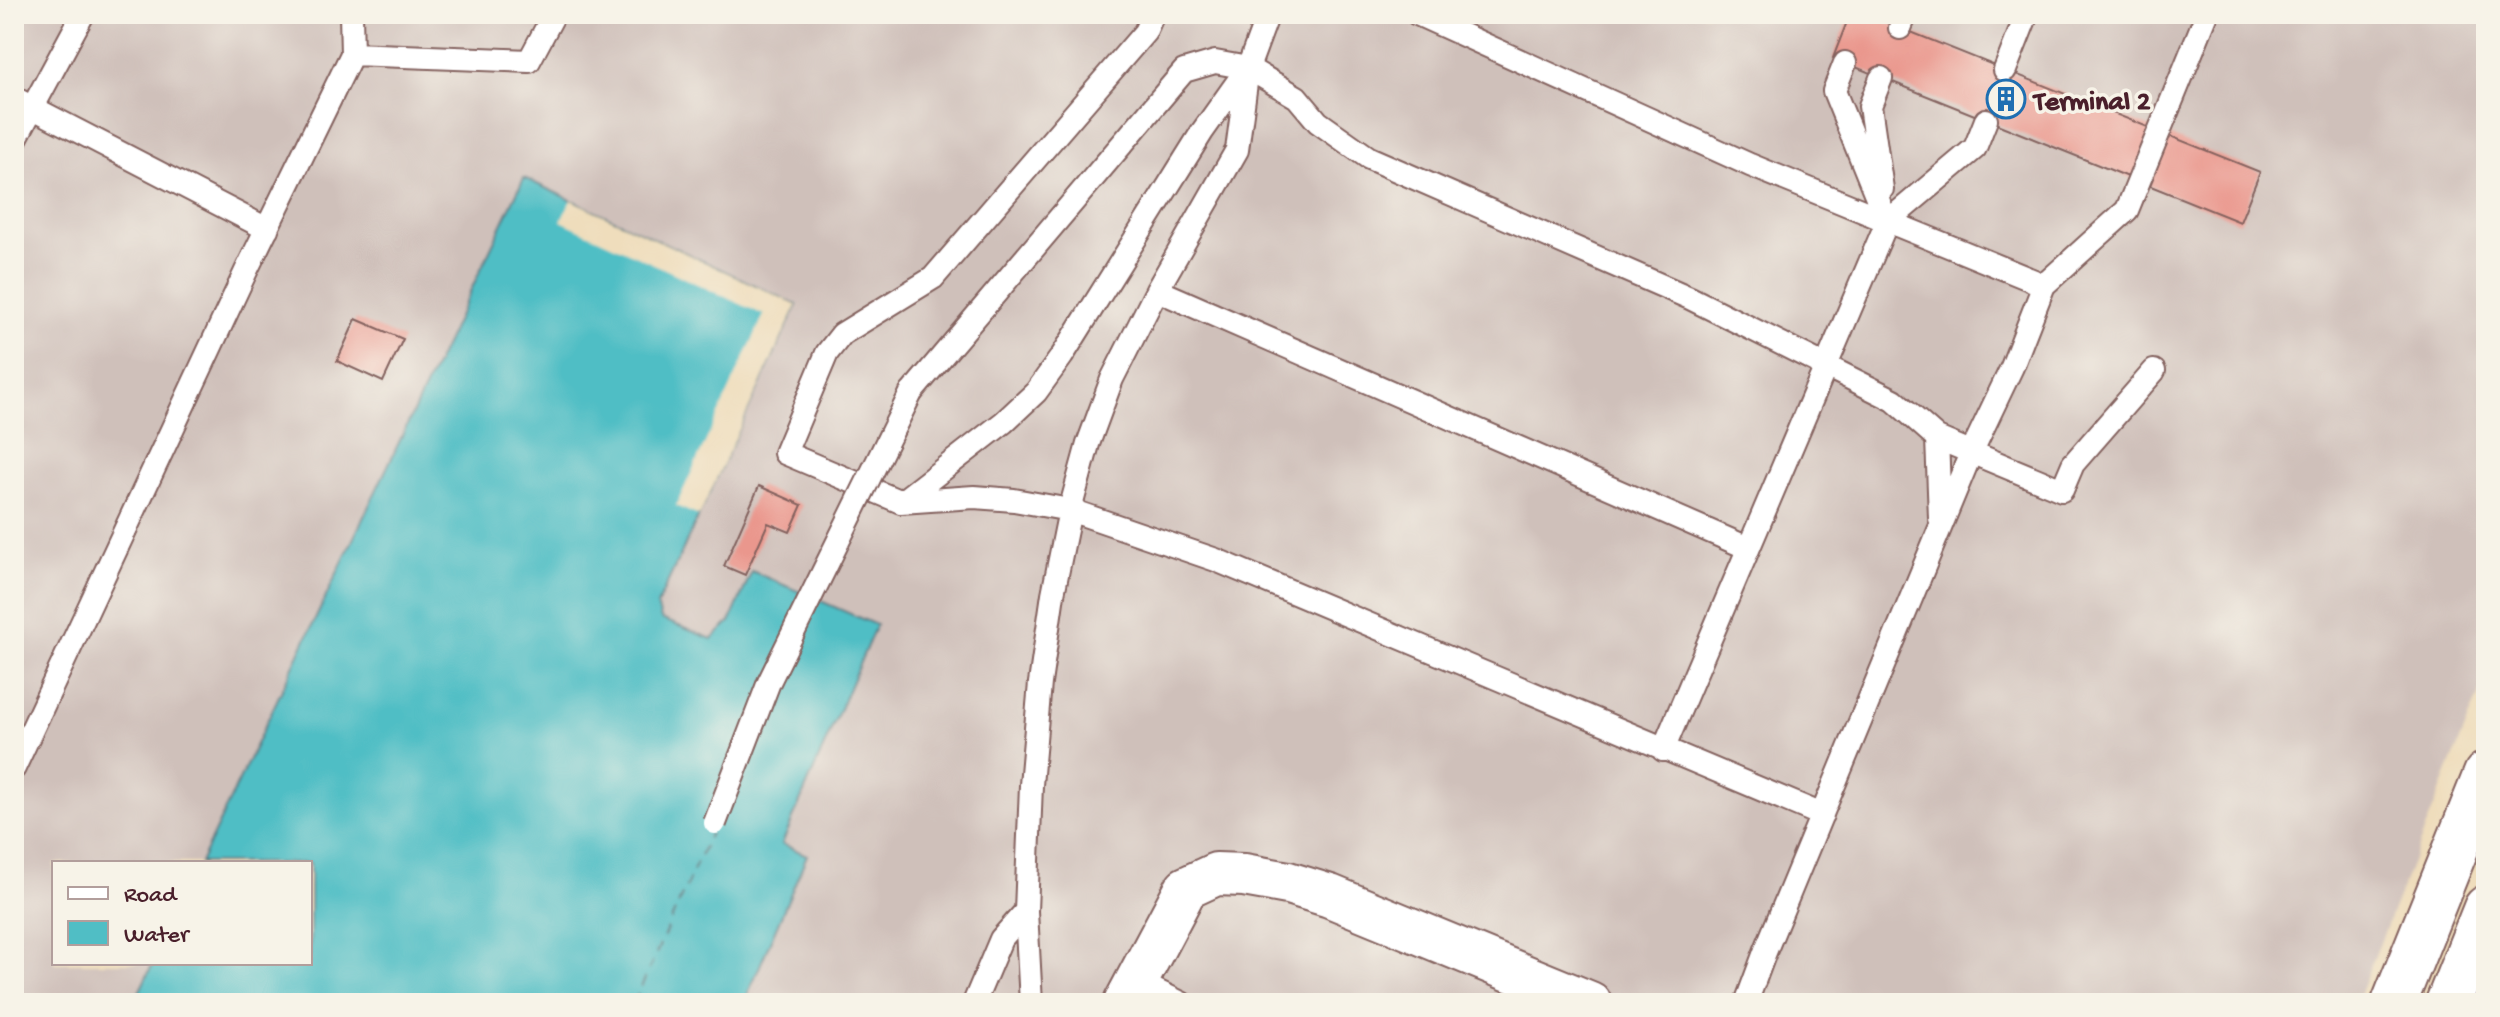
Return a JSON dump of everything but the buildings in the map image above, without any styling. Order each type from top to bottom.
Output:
[{"type":"street","points":[[2394,1003],[2486,774]]},
{"type":"street","points":[[1131,992],[1186,888],[1216,874],[1244,875],[1288,883],[1330,896],[1590,1003]]},
{"type":"street","points":[[2448,1003],[2486,908]]},
{"type":"lane","points":[[14,142],[23,103],[83,14]]},
{"type":"lane","points":[[14,768],[352,54],[351,14]]},
{"type":"lane","points":[[352,54],[529,61],[554,14]]},
{"type":"lane","points":[[1153,14],[1145,32],[933,278],[842,334],[827,353],[785,453],[901,502],[974,497],[1070,510],[1216,560],[1822,815]]},
{"type":"lane","points":[[1031,1003],[1026,911],[1031,785],[1040,683],[1070,510],[1088,444],[1112,379],[1157,290],[1237,150],[1248,68],[1268,14]]},
{"type":"lane","points":[[1417,14],[1750,165],[2044,285]]},
{"type":"lane","points":[[2005,70],[2027,14]]},
{"type":"lane","points":[[1746,1003],[1971,453],[2012,367],[2044,285],[2127,210],[2207,14]]},
{"type":"lane","points":[[715,823],[769,682],[911,393],[1184,71],[1215,62],[1248,68],[1297,97],[1318,122],[1369,158],[1690,298],[1894,400],[1937,438],[2062,490],[2073,464],[2154,371]]},
{"type":"lane","points":[[1845,63],[1834,91],[1887,222]]},
{"type":"lane","points":[[901,502],[1004,422],[1036,392],[1071,343],[1202,132],[1248,68]]},
{"type":"lane","points":[[1881,78],[1870,106],[1887,222]]},
{"type":"lane","points":[[23,103],[267,229]]},
{"type":"lane","points":[[1663,750],[1887,222],[1975,148],[1986,120]]},
{"type":"lane","points":[[1157,290],[1748,548]]},
{"type":"lane","points":[[1937,438],[1941,527]]},
{"type":"lane","points":[[974,1003],[1001,939],[1026,911]]},
{"type":"lane","points":[[1131,992],[1181,1003]]},
{"type":"shaded area","name":"Terminal 2","points":[[14,14],[2486,14],[2486,676],[2356,1003],[744,1003],[807,856],[782,844],[876,625],[752,572],[730,622],[712,639],[661,619],[657,605],[796,305],[525,178],[201,861],[52,861],[52,965],[152,965],[134,1003],[14,1003]]},
{"type":"water","points":[[524,178],[797,305],[657,605],[661,619],[712,639],[730,622],[752,571],[876,625],[782,844],[807,855],[744,1003],[134,1003],[152,965],[312,965],[312,861],[201,861]]},
{"type":"pier","points":[[571,200],[797,305],[699,516],[676,506],[764,315],[561,221]]},
{"type":"ferry route","points":[[634,1003],[710,833]]},
{"type":"place","name":"Terminal 2","points":[[2006,99]]}]
